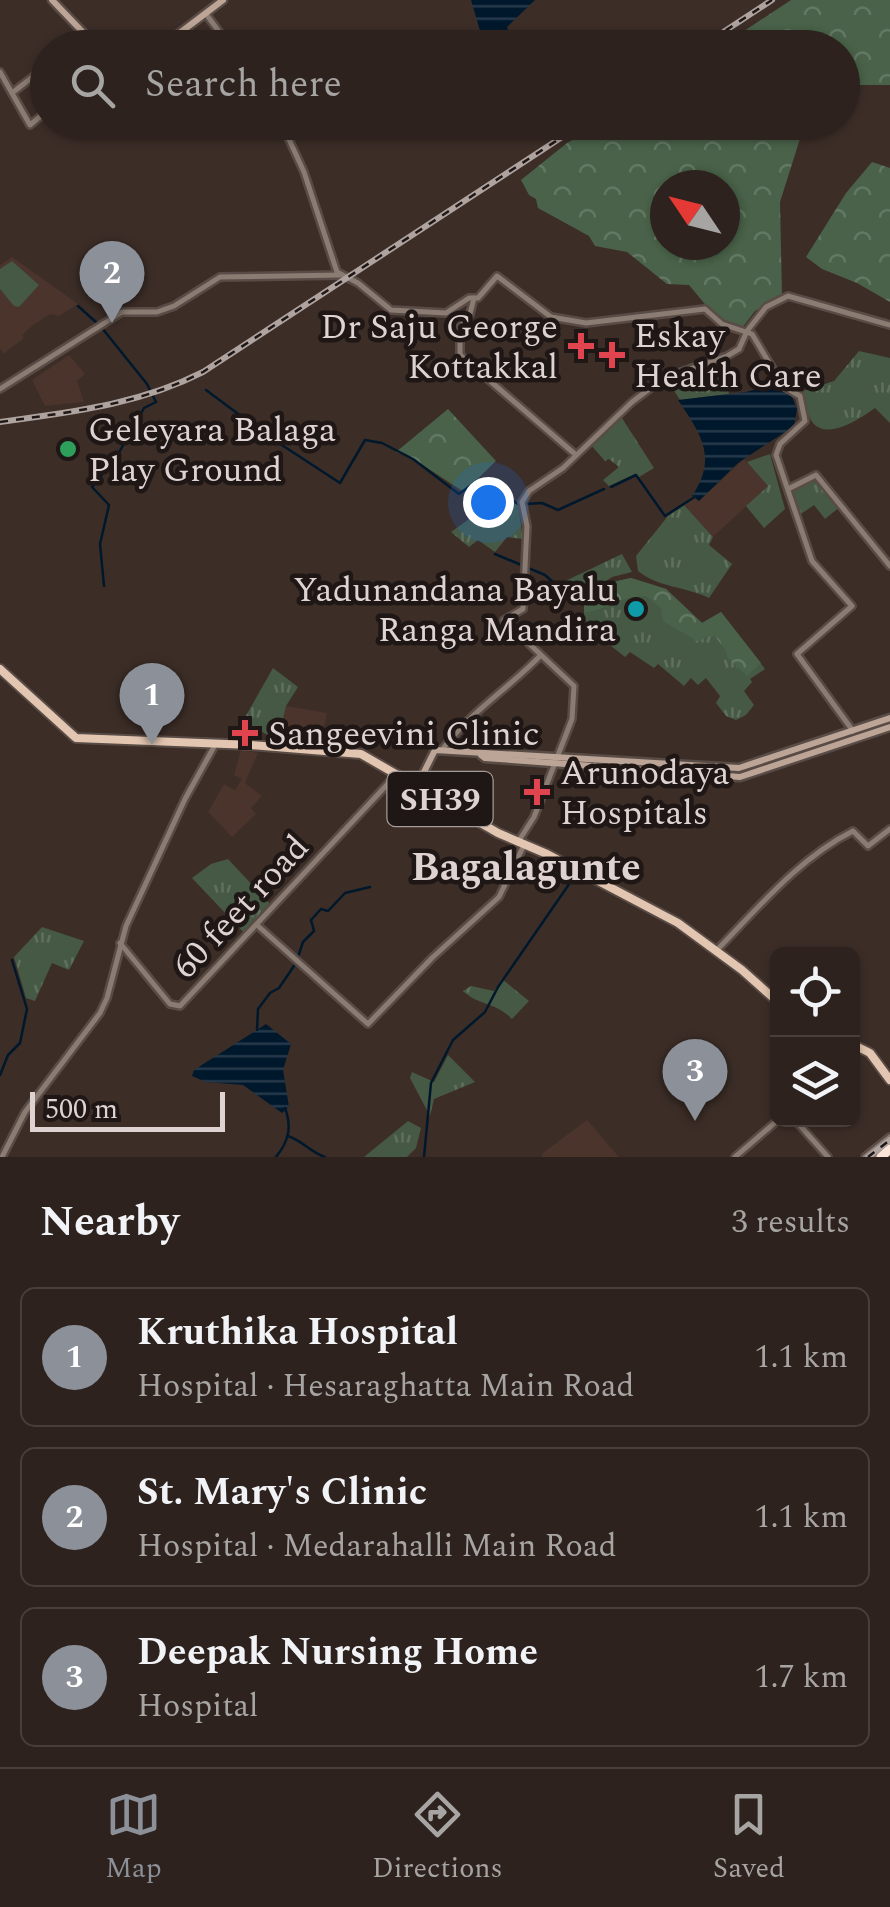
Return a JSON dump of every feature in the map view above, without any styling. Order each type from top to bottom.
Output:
[{"type":"main road","points":[[52,0],[80,30]]},
{"type":"main road","points":[[184,30],[223,0]]},
{"type":"main road","points":[[0,667],[63,728],[80,737],[352,756],[395,776],[490,833],[521,844],[675,926],[770,998]]},
{"type":"main road","points":[[559,761],[739,768],[890,718]]},
{"type":"main road","points":[[416,788],[432,752],[442,750],[740,777],[890,727]]},
{"type":"main road","name":"SH39","points":[[521,844],[678,922],[770,998]]},
{"type":"main road","points":[[860,1048],[870,1053],[890,1076]]},
{"type":"street","points":[[205,14],[217,30]]},
{"type":"street","points":[[0,72],[30,124]]},
{"type":"street","points":[[12,93],[30,79]]},
{"type":"street","points":[[289,140],[304,172],[332,263],[341,275]]},
{"type":"street","points":[[0,388],[122,312],[157,312],[174,306],[220,277],[341,275],[358,283],[392,310],[446,313],[474,298]]},
{"type":"street","points":[[576,455],[460,355],[460,328],[470,314],[474,298],[496,276],[552,317],[586,323],[705,309],[722,324],[752,334],[783,386],[800,396],[805,421],[780,444],[776,455],[812,561],[852,606],[798,654],[853,730]]},
{"type":"street","points":[[257,925],[368,1024],[499,897],[559,761],[572,719],[574,686],[504,620],[523,609],[528,526],[522,502],[529,491],[664,378],[739,349],[766,306],[788,296],[890,325]]},
{"type":"street","points":[[788,489],[816,475],[890,566]]},
{"type":"street","points":[[442,750],[460,726],[540,655]]},
{"type":"street","points":[[2,1157],[25,1112],[100,1013],[111,985],[119,942],[214,745]]},
{"type":"street","name":"60 feet road","points":[[119,942],[170,1004],[177,1006],[395,776]]},
{"type":"street","points":[[716,951],[828,843],[853,832],[868,846],[890,829]]},
{"type":"street","points":[[735,1157],[770,1127]]},
{"type":"street","points":[[801,1127],[828,1157]]},
{"type":"street","points":[[865,1157],[886,1151]]},
{"type":"shaded area","points":[[12,257],[78,304],[59,316],[50,314],[32,326],[22,335],[24,338],[3,354],[0,265]]},
{"type":"shaded area","points":[[69,355],[85,374],[77,381],[84,402],[45,406],[32,380]]},
{"type":"shaded area","points":[[744,459],[768,486],[713,537],[684,505],[692,496],[699,501]]},
{"type":"shaded area","points":[[286,706],[327,713],[321,743],[278,741]]},
{"type":"shaded area","points":[[241,750],[258,753],[245,783],[262,796],[251,808],[256,814],[232,837],[208,812],[224,784],[235,790],[242,779],[234,775]]},
{"type":"shaded area","points":[[587,1120],[619,1157],[541,1157],[544,1152]]},
{"type":"green space","points":[[791,0],[890,0],[890,85],[860,85],[860,30],[746,30]]},
{"type":"green space","points":[[573,140],[800,140],[780,202],[782,295],[755,311],[742,328],[719,321],[689,285],[667,284],[627,252],[595,246],[589,236],[538,208],[536,199],[529,195],[521,180]]},
{"type":"green space","points":[[872,162],[890,168],[890,302],[822,269],[806,257],[846,193]]},
{"type":"green space","points":[[12,261],[39,285],[19,307],[0,289],[0,269]]},
{"type":"green space","points":[[859,351],[890,358],[890,423],[875,408],[845,426],[820,428],[809,416],[803,391],[834,381]]},
{"type":"green space","points":[[710,366],[711,372],[725,377],[729,394],[680,400],[666,378]]},
{"type":"green space","points":[[448,409],[496,461],[464,492],[396,452]]},
{"type":"green space","points":[[620,415],[654,468],[609,486],[603,480],[619,467],[609,459],[605,461],[590,444]]},
{"type":"green space","points":[[770,454],[785,509],[764,528],[746,506],[768,486],[747,462]]},
{"type":"green space","points":[[816,477],[841,506],[825,519],[814,505],[798,516],[790,491]]},
{"type":"green space","points":[[488,488],[518,504],[523,539],[507,537],[495,552],[478,540],[469,547],[451,532],[476,514],[483,504],[479,500]]},
{"type":"green space","points":[[684,505],[713,537],[709,545],[732,564],[709,598],[638,571],[636,556],[668,516]]},
{"type":"green space","points":[[622,554],[632,572],[612,577],[572,604],[559,584]]},
{"type":"green space","points":[[631,578],[666,589],[702,623],[721,612],[765,669],[750,679],[752,682],[744,691],[754,705],[746,715],[736,720],[726,716],[716,703],[720,696],[706,678],[698,685],[691,678],[684,686],[658,664],[654,668],[630,652],[625,657],[610,645],[604,629],[593,635],[584,617],[584,605],[613,582]]},
{"type":"green space","points":[[631,578],[666,589],[702,623],[721,612],[761,663],[747,676],[727,657],[715,636],[699,642],[663,621],[661,608],[646,596],[584,612],[584,605],[613,582]]},
{"type":"green space","points":[[273,668],[298,687],[286,706],[278,741],[243,721]]},
{"type":"green space","points":[[228,859],[272,906],[246,935],[192,878],[211,864]]},
{"type":"green space","points":[[42,927],[84,941],[69,970],[52,963],[35,1001],[26,998],[14,957]]},
{"type":"green space","points":[[502,979],[529,1001],[512,1019],[463,991],[471,986],[494,991]]},
{"type":"green space","points":[[448,1055],[475,1082],[434,1099],[430,1116],[410,1078],[412,1072],[434,1082]]},
{"type":"green space","points":[[408,1121],[421,1128],[416,1148],[407,1157],[364,1157]]},
{"type":"water","points":[[471,0],[535,0],[508,30],[480,30]]},
{"type":"water","points":[[772,385],[791,394],[797,409],[794,426],[738,463],[699,501],[692,496],[704,470],[703,446],[678,400]]},
{"type":"water","points":[[266,1024],[291,1044],[283,1070],[289,1107],[282,1113],[243,1085],[206,1082],[192,1076],[194,1070]]},
{"type":"waterway","points":[[78,306],[98,324]]},
{"type":"waterway","points":[[102,328],[147,384],[156,402],[144,408],[117,456],[92,487],[109,505],[100,544],[104,586]]},
{"type":"waterway","points":[[206,390],[340,483],[365,440],[382,443],[413,459],[459,494],[478,480],[518,504]]},
{"type":"waterway","points":[[611,487],[636,475],[665,516],[693,498]]},
{"type":"waterway","points":[[525,504],[542,503],[558,510],[604,489]]},
{"type":"waterway","points":[[495,554],[545,575],[574,601]]},
{"type":"waterway","points":[[424,1157],[431,1083],[453,1040],[485,1012],[574,877]]},
{"type":"waterway","points":[[257,1030],[258,1009],[296,963],[303,942],[314,931],[311,920],[321,909],[328,911],[345,893],[370,887]]},
{"type":"waterway","points":[[0,1075],[8,1055],[20,1043],[27,1009],[12,960]]},
{"type":"waterway","points":[[276,1157],[288,1134],[285,1108]]},
{"type":"waterway","points":[[288,1136],[325,1157]]},
{"type":"railway","points":[[726,30],[772,0]]},
{"type":"railway","points":[[0,422],[129,400],[203,372],[557,140]]},
{"type":"railway","points":[[868,1157],[890,1140]]},
{"type":"place","name":"St. Mary's Clinic","points":[[112,323]]},
{"type":"place","name":"Dr Saju George Kottakkal","points":[[581,346]]},
{"type":"place","name":"Eskay Health Care","points":[[612,355]]},
{"type":"place","name":"Geleyara Balaga Play Ground","points":[[68,449]]},
{"type":"place","name":"Yadunandana Bayalu Ranga Mandira","points":[[636,609]]},
{"type":"place","name":"Sangeevini Clinic","points":[[245,733]]},
{"type":"place","name":"Kruthika Hospital","points":[[152,745]]},
{"type":"place","name":"Arunodaya Hospitals","points":[[537,792]]},
{"type":"place","name":"Deepak Nursing Home","points":[[695,1121]]},
{"type":"district","name":"Bagalagunte","points":[[526,866]]}]
